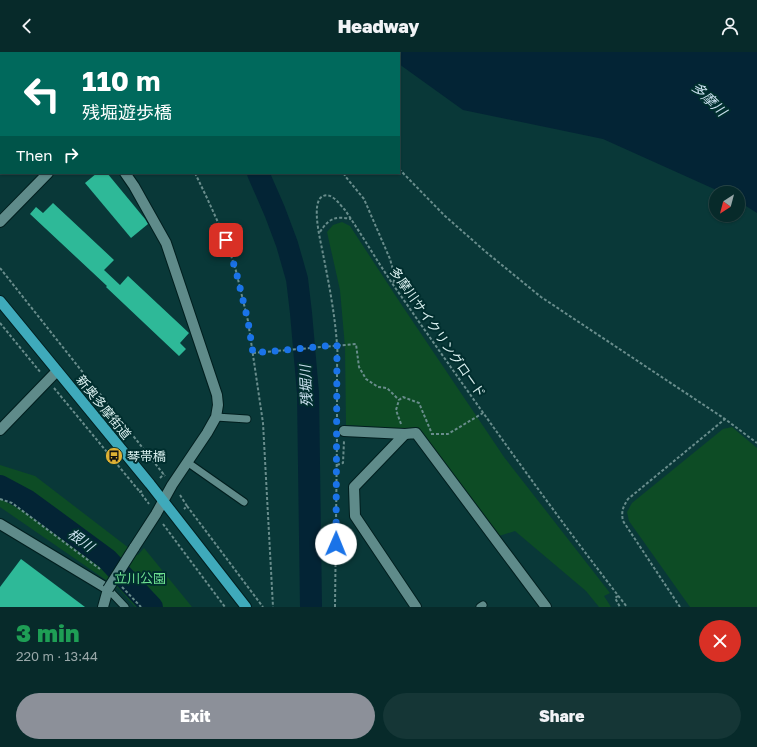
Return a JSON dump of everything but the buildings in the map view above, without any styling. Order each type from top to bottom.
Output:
[{"type":"main road","name":"新奥多摩街道","points":[[0,300],[163,500],[246,607]]},
{"type":"street","points":[[0,222],[47,174]]},
{"type":"street","points":[[103,607],[134,548],[172,485],[207,433],[216,417],[218,405],[217,395],[166,243],[126,174]]},
{"type":"street","points":[[0,430],[57,371]]},
{"type":"street","points":[[339,430],[405,434],[416,433],[546,607]]},
{"type":"street","points":[[405,434],[354,487],[355,516],[416,607]]},
{"type":"street","points":[[0,524],[113,586]]},
{"type":"lane","points":[[216,417],[248,419]]},
{"type":"lane","points":[[187,462],[244,502]]},
{"type":"lane","points":[[113,586],[124,607]]},
{"type":"path","points":[[400,170],[445,216],[541,297],[725,419],[757,443]]},
{"type":"path","points":[[195,174],[226,240],[236,271],[248,321],[263,423],[273,607]]},
{"type":"path","points":[[344,174],[364,199],[390,259],[395,277],[393,284]]},
{"type":"path","name":"多摩川サイクリングロード","points":[[339,430],[337,345],[330,291],[317,218],[318,200],[324,195],[328,195],[337,201],[351,219],[393,284],[483,413],[627,607]]},
{"type":"path","points":[[319,233],[329,220],[341,217],[351,219]]},
{"type":"path","points":[[0,268],[164,474]]},
{"type":"path","points":[[0,323],[140,492]]},
{"type":"path","points":[[253,353],[356,344],[359,367],[366,379],[378,387],[387,388],[399,400]]},
{"type":"path","points":[[405,434],[396,410],[399,400],[403,397],[420,403],[432,434]]},
{"type":"path","points":[[448,434],[483,413]]},
{"type":"path","points":[[680,607],[623,521],[623,506],[628,499],[725,419]]},
{"type":"path","points":[[337,465],[343,463],[339,430]]},
{"type":"path","points":[[335,607],[337,465],[339,430]]},
{"type":"path","points":[[0,498],[12,503],[105,574]]},
{"type":"path","points":[[187,506],[263,607]]},
{"type":"path","points":[[163,524],[225,607]]},
{"type":"path","points":[[113,586],[123,588],[141,607]]},
{"type":"path","points":[[618,596],[616,598],[620,607]]},
{"type":"green space","points":[[342,222],[350,226],[504,457],[610,593],[604,596],[611,607],[599,607],[586,591],[515,531],[499,536],[418,430],[346,425],[345,347],[340,290],[327,232],[333,225]]},
{"type":"green space","points":[[732,427],[757,448],[757,607],[690,607],[629,521],[627,512],[632,503],[723,429]]},
{"type":"green space","name":"立川公園","points":[[0,465],[35,476],[138,555],[144,548],[192,607],[135,607],[119,589],[0,507]]},
{"type":"water","name":"多摩川","points":[[400,52],[757,52],[757,213],[745,205],[745,186],[709,187],[603,139],[463,110],[400,65]]},
{"type":"waterway","name":"残堀川","points":[[258,174],[287,244],[297,279],[308,393],[311,607]]},
{"type":"waterway","name":"根川","points":[[0,486],[28,501],[107,559],[152,607]]},
{"type":"place","name":"琴帯橋","points":[[114,456]]},
{"type":"route","points":[[226,240],[236,271],[248,321],[253,353],[337,345],[336,544]]}]
